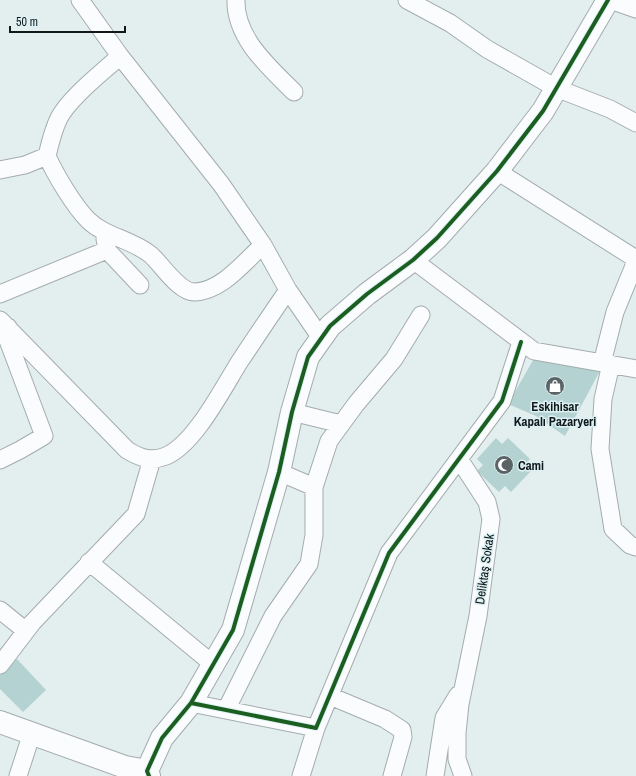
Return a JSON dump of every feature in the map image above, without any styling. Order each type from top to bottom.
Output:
[{"type":"street","points":[[80,0],[120,56],[221,184],[263,246],[288,290],[322,338]]},
{"type":"street","points":[[236,0],[244,35],[268,67],[294,92]]},
{"type":"street","points":[[407,0],[450,23],[487,49],[556,88],[610,109],[636,123]]},
{"type":"street","points":[[1,721],[125,767],[148,774],[162,738],[191,703],[200,684],[214,665],[233,630],[279,472],[292,412],[308,357],[330,326],[355,304],[413,260],[437,238],[498,171],[524,137],[556,88],[609,0],[636,9]]},
{"type":"street","points":[[120,56],[78,95],[60,116],[51,135],[47,156],[59,180],[88,220],[104,231],[132,243],[150,255],[182,288],[192,292],[206,290],[223,281],[263,246]]},
{"type":"street","points":[[0,170],[26,165],[47,156]]},
{"type":"street","points":[[498,171],[636,260],[615,312],[606,364],[600,449],[613,529],[630,545],[636,547]]},
{"type":"street","points":[[104,231],[107,250],[140,285]]},
{"type":"street","points":[[0,294],[107,250]]},
{"type":"street","points":[[413,260],[534,351],[636,369]]},
{"type":"street","points":[[4,324],[127,450],[140,458],[152,459],[166,456],[177,450],[192,434],[288,290]]},
{"type":"street","points":[[226,710],[273,616],[309,564],[314,535],[314,487],[329,441],[394,359],[421,315]]},
{"type":"street","points":[[0,460],[44,436],[6,335],[4,324]]},
{"type":"street","points":[[301,776],[316,728],[389,553],[502,401],[521,342]]},
{"type":"street","points":[[292,412],[341,424]]},
{"type":"street","points":[[0,665],[26,631],[136,514],[152,459]]},
{"type":"street","name":"Deliktaş Sokak","points":[[459,459],[487,502],[491,519],[478,616],[463,686],[457,733],[457,759],[463,776]]},
{"type":"street","points":[[279,472],[314,487]]},
{"type":"street","points":[[90,562],[214,665]]},
{"type":"street","points":[[0,610],[26,631]]},
{"type":"street","name":"Deliktaş Sokak","points":[[435,776],[444,718],[463,686]]},
{"type":"street","points":[[330,696],[385,719],[402,730],[403,737],[392,776]]},
{"type":"street","points":[[191,703],[316,728]]},
{"type":"street","points":[[18,776],[32,733]]},
{"type":"building","name":"Eskihisar Kapalı Pazaryeri","points":[[536,355],[602,367],[565,436],[536,416],[508,404]]},
{"type":"building","name":"Cami","points":[[496,438],[502,444],[508,438],[530,459],[525,465],[531,471],[511,492],[505,486],[499,492],[477,471],[483,465],[477,459]]},
{"type":"building","points":[[17,659],[46,690],[23,712],[0,689],[0,675]]},
{"type":"cycle path","points":[[149,776],[147,771],[162,738],[191,703],[233,630],[279,472],[292,412],[308,357],[330,326],[367,294],[413,260],[437,238],[497,171],[543,111],[608,0]]},
{"type":"cycle path","points":[[191,703],[316,728],[389,553],[502,401],[521,342]]},
{"type":"place","name":"Eskihisar Kapalı Pazaryeri","points":[[555,386]]},
{"type":"place","name":"Cami","points":[[504,465]]}]
